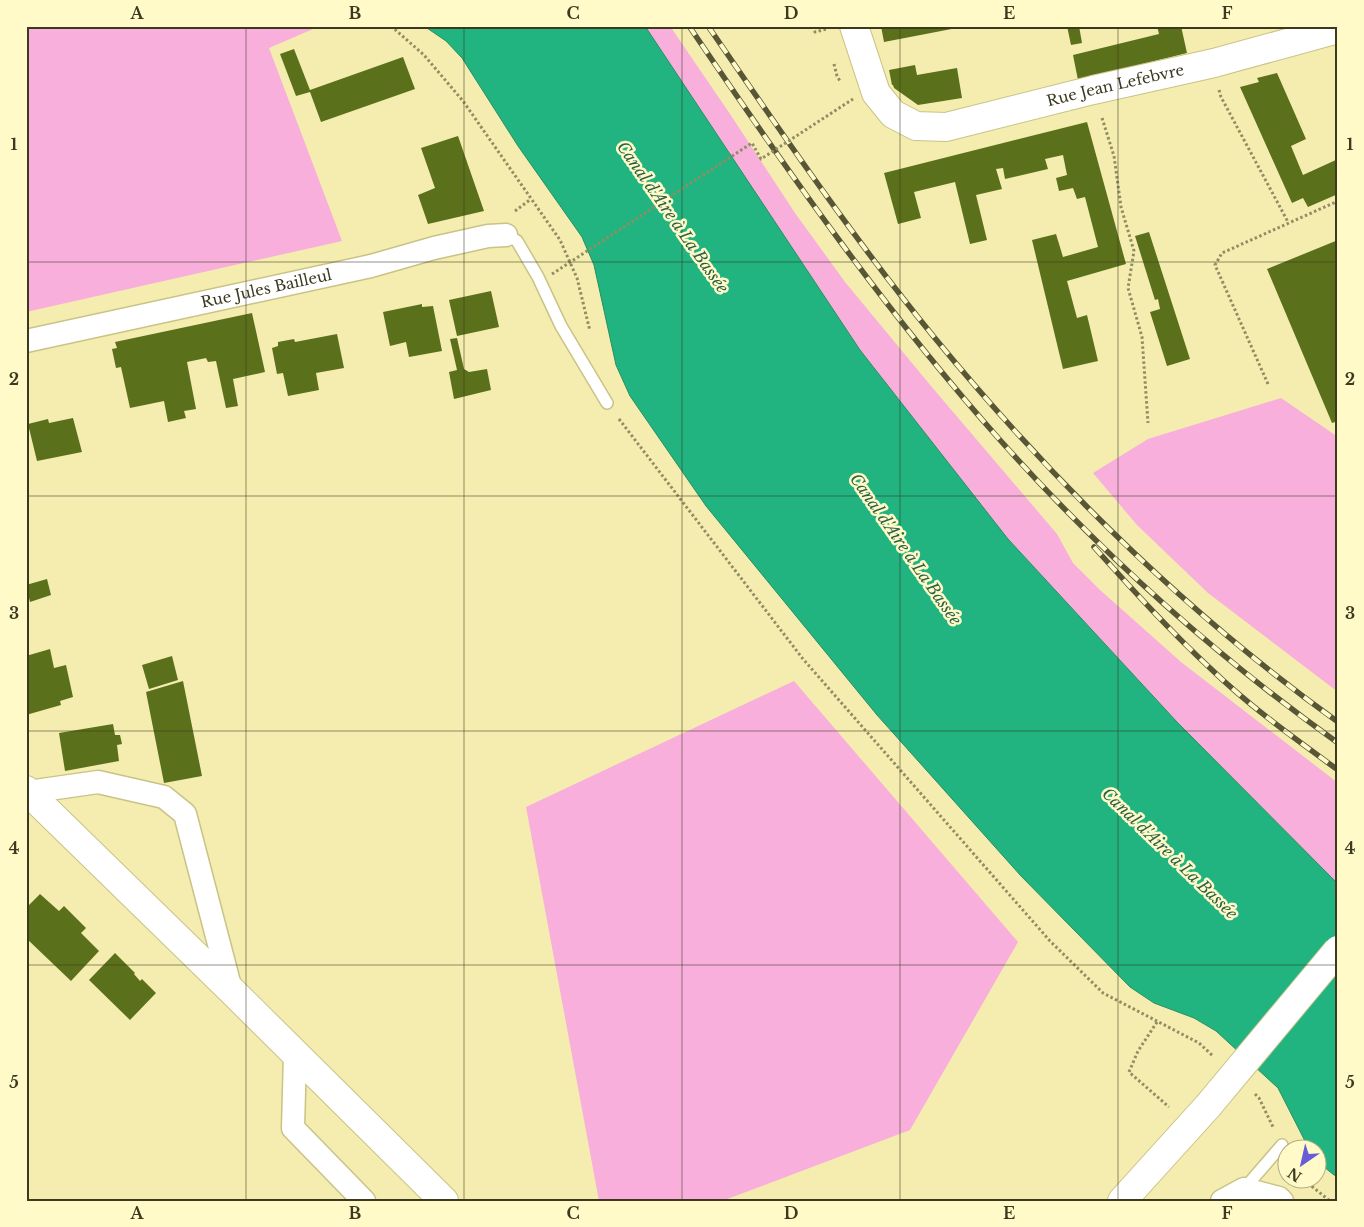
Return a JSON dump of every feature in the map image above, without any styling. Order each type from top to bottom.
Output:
[{"type":"street","name":"Rue Jean Lefebvre","points":[[854,26],[876,93],[893,114],[916,126],[946,127],[1093,90],[1214,63],[1338,28]]},
{"type":"street","name":"Rue Jules Bailleul","points":[[26,341],[371,266],[434,248],[488,236],[506,235]]},
{"type":"street","points":[[27,791],[98,782],[164,797],[185,814],[231,990]]},
{"type":"street","points":[[27,791],[444,1201]]},
{"type":"street","points":[[1122,1201],[1208,1106],[1338,950]]},
{"type":"street","points":[[295,1055],[293,1128],[364,1201]]},
{"type":"street","points":[[1222,1201],[1244,1189],[1279,1198],[1282,1201]]},
{"type":"lane","points":[[506,235],[517,241],[538,277],[561,326],[607,402]]},
{"type":"lane","points":[[1244,1189],[1276,1153]]},
{"type":"path","points":[[392,26],[424,55],[463,101],[560,240],[577,278],[591,336]]},
{"type":"path","points":[[1214,63],[1221,97],[1288,222]]},
{"type":"path","points":[[1093,90],[1114,156],[1121,206],[1134,251],[1128,288],[1142,337],[1148,423]]},
{"type":"path","points":[[552,274],[752,143],[761,159],[853,99]]},
{"type":"path","points":[[1268,384],[1215,265],[1222,253],[1338,201]]},
{"type":"path","points":[[607,402],[803,658],[1050,942],[1103,993],[1199,1044],[1219,1062]]},
{"type":"path","points":[[1157,1022],[1138,1051],[1129,1072],[1190,1126]]},
{"type":"path","points":[[1252,1092],[1259,1098],[1279,1140]]},
{"type":"path","points":[[1316,1190],[1330,1201]]},
{"type":"shaded area","points":[[26,26],[320,26],[269,48],[342,241],[26,312]]},
{"type":"shaded area","points":[[645,26],[670,26],[795,213],[845,282],[1057,534],[1073,563],[1100,590],[1181,662],[1338,783],[1338,884],[1177,722],[1008,539],[860,350]]},
{"type":"shaded area","points":[[1281,398],[1338,437],[1338,692],[1208,593],[1137,525],[1093,473],[1148,439]]},
{"type":"shaded area","points":[[794,681],[1018,942],[910,1130],[722,1201],[599,1201],[526,807]]},
{"type":"water","name":"Canal d'Aire à La Bassée","points":[[424,26],[645,26],[860,350],[1008,539],[1177,722],[1338,884],[1338,1178],[1326,1168],[1326,1140],[1304,1140],[1278,1088],[1216,1031],[1194,1018],[1154,1003],[1130,987],[1021,876],[877,715],[706,506],[630,396],[616,365],[594,265],[582,237],[518,146],[462,58],[446,41]]},
{"type":"building","points":[[881,26],[962,26],[962,27],[884,42]]},
{"type":"building","points":[[1067,26],[1079,26],[1082,43],[1071,45]]},
{"type":"building","points":[[1157,26],[1181,26],[1187,53],[1078,80],[1073,55],[1159,34]]},
{"type":"building","points":[[294,49],[310,90],[403,57],[415,89],[321,122],[310,92],[296,96],[280,54]]},
{"type":"building","points":[[915,65],[917,75],[957,68],[962,98],[918,105],[894,88],[889,70]]},
{"type":"building","points":[[1277,73],[1306,139],[1291,146],[1303,175],[1338,159],[1338,183],[1335,184],[1338,194],[1308,207],[1303,198],[1292,203],[1240,87],[1259,82],[1257,78]]},
{"type":"building","points":[[1087,122],[1126,264],[1067,281],[1077,318],[1087,315],[1098,361],[1063,369],[1032,240],[1056,234],[1063,257],[1098,247],[1085,197],[1077,199],[1073,188],[1059,191],[1056,178],[1067,175],[1063,155],[1045,159],[1048,169],[1005,179],[1003,168],[996,169],[1002,189],[976,195],[987,240],[970,244],[955,182],[914,192],[921,218],[898,224],[884,173]]},
{"type":"building","points":[[458,136],[484,211],[428,224],[418,195],[435,188],[421,148]]},
{"type":"building","points":[[1149,232],[1190,359],[1167,366],[1150,312],[1160,309],[1158,299],[1155,300],[1135,236]]},
{"type":"building","points":[[1338,240],[1338,421],[1332,423],[1267,269]]},
{"type":"building","points":[[491,291],[499,327],[457,336],[449,300]]},
{"type":"building","points":[[422,304],[422,307],[433,306],[442,351],[409,357],[406,342],[390,346],[383,312]]},
{"type":"building","points":[[252,313],[265,372],[233,379],[238,406],[226,408],[216,361],[208,362],[206,358],[187,362],[196,409],[184,411],[186,418],[168,422],[164,401],[130,408],[121,367],[116,368],[112,349],[117,348],[115,342]]},
{"type":"building","points":[[337,334],[344,368],[316,373],[319,390],[288,396],[283,373],[277,374],[272,348],[278,346],[278,342],[294,339],[295,342]]},
{"type":"building","points":[[457,338],[464,369],[469,372],[487,369],[491,390],[454,399],[449,372],[457,370],[450,339]]},
{"type":"building","points":[[73,418],[82,452],[37,461],[28,424],[48,419],[49,423]]},
{"type":"building","points":[[47,579],[51,595],[30,602],[26,585]]},
{"type":"building","points":[[50,649],[54,668],[66,665],[73,697],[60,701],[61,705],[26,715],[26,656]]},
{"type":"building","points":[[172,656],[178,680],[149,689],[142,665]]},
{"type":"building","points":[[183,681],[202,776],[164,783],[146,692]]},
{"type":"building","points":[[113,724],[115,735],[120,735],[122,744],[117,745],[119,761],[65,771],[59,733]]},
{"type":"building","points":[[40,894],[59,911],[64,906],[86,928],[81,933],[99,951],[71,981],[26,938],[26,908]]},
{"type":"building","points":[[115,953],[135,973],[140,981],[142,979],[156,993],[130,1020],[89,980]]},
{"type":"railway","points":[[689,26],[762,133],[877,290],[958,391],[1038,482],[1161,601],[1248,675],[1338,743]]},
{"type":"railway","points":[[708,26],[875,262],[979,391],[1026,443],[1123,543],[1174,590],[1227,636],[1338,722]]},
{"type":"railway","points":[[1094,547],[1165,624],[1225,682],[1272,721],[1338,770]]}]
